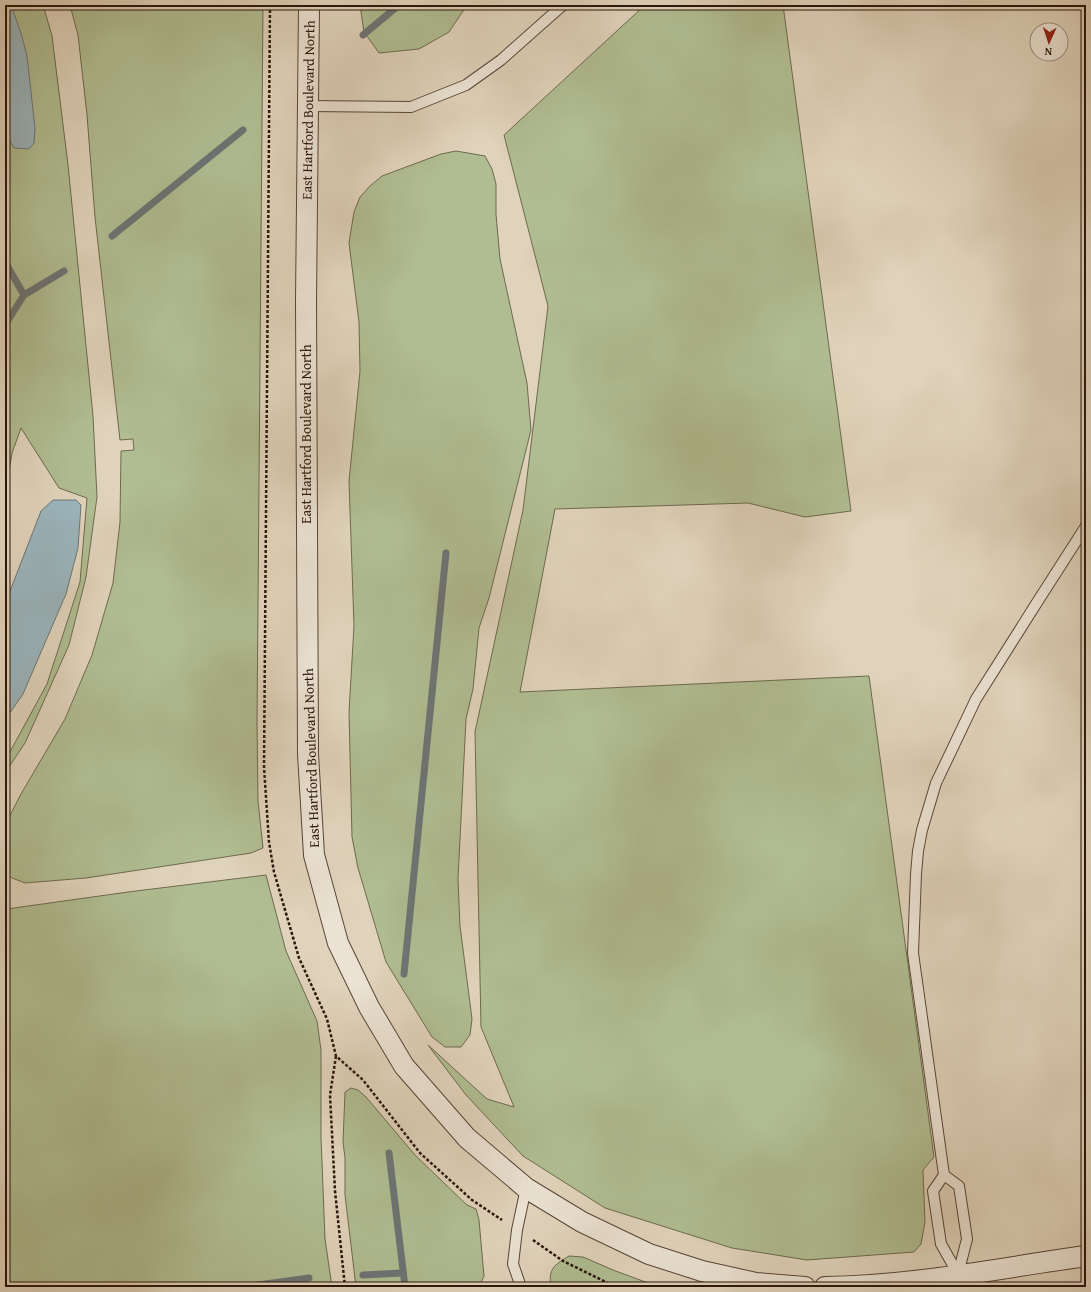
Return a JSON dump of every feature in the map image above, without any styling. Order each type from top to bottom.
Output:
[{"type":"street","name":"East Hartford Boulevard North","points":[[309,5],[306,301],[308,754],[314,855],[325,890],[338,942],[369,1007],[404,1066],[467,1138],[526,1188],[582,1222],[649,1254],[702,1271],[756,1283],[805,1287]]},
{"type":"street","points":[[825,1287],[890,1284],[1086,1256]]},
{"type":"lane","points":[[308,106],[411,107],[466,85],[501,60],[563,5]]},
{"type":"lane","points":[[958,1274],[941,1244],[933,1191],[944,1175],[914,953],[918,851],[922,830],[936,783],[976,699],[1086,526]]},
{"type":"lane","points":[[944,1175],[959,1186],[967,1239],[958,1274]]},
{"type":"lane","points":[[521,1287],[513,1264],[517,1230],[526,1188]]},
{"type":"path","points":[[270,5],[264,759],[269,842],[274,872],[299,958],[326,1019],[336,1056],[330,1095],[334,1191],[345,1287]]},
{"type":"path","points":[[336,1056],[363,1080],[420,1152],[472,1200]]},
{"type":"path","points":[[563,1261],[616,1287]]},
{"type":"green space","points":[[5,5],[43,5],[52,36],[68,165],[93,416],[97,497],[86,577],[69,645],[25,743],[5,773],[5,761],[47,684],[80,582],[87,498],[59,488],[21,428],[12,453],[5,494]]},
{"type":"green space","points":[[70,5],[263,5],[257,723],[258,801],[263,848],[251,853],[86,878],[25,883],[12,878],[5,872],[5,825],[21,794],[65,719],[92,655],[113,583],[120,522],[121,451],[134,450],[133,439],[120,440],[95,217],[87,115],[78,35]]},
{"type":"green space","points":[[360,5],[467,5],[449,32],[419,49],[379,53],[364,32]]},
{"type":"green space","points":[[645,5],[783,5],[851,511],[805,517],[748,503],[555,509],[520,692],[869,676],[934,1157],[923,1170],[925,1222],[921,1244],[914,1252],[807,1260],[732,1248],[605,1208],[523,1156],[466,1095],[428,1045],[487,1099],[514,1107],[481,1027],[475,732],[523,510],[548,306],[504,135]]},
{"type":"green space","points":[[456,151],[485,156],[492,169],[496,184],[496,214],[500,259],[527,383],[531,430],[489,598],[479,628],[473,689],[466,719],[458,879],[460,926],[472,1019],[470,1035],[461,1047],[445,1047],[432,1037],[386,962],[358,868],[352,837],[349,712],[354,626],[349,481],[360,371],[359,322],[349,243],[354,212],[360,197],[370,186],[382,176],[441,154]]},
{"type":"green space","points":[[266,875],[286,951],[317,1021],[321,1050],[321,1137],[325,1239],[332,1287],[5,1287],[5,910],[128,892]]},
{"type":"green space","points":[[351,1088],[358,1090],[366,1097],[415,1155],[467,1205],[476,1209],[479,1220],[484,1276],[479,1287],[356,1287],[345,1195],[345,1158],[343,1142],[345,1092]]},
{"type":"green space","points":[[569,1256],[583,1257],[659,1287],[551,1287],[550,1276],[553,1268]]},
{"type":"water","points":[[5,5],[11,5],[27,56],[35,128],[34,143],[29,149],[14,148],[5,132]]},
{"type":"water","points":[[53,500],[76,500],[81,505],[78,548],[66,594],[23,694],[5,720],[5,604],[41,511]]},
{"type":"waterway","points":[[363,35],[399,5]]},
{"type":"waterway","points":[[112,236],[243,130]]},
{"type":"waterway","points":[[5,262],[24,295],[5,325]]},
{"type":"waterway","points":[[24,295],[64,271]]},
{"type":"waterway","points":[[404,974],[446,553]]},
{"type":"waterway","points":[[389,1153],[405,1287]]},
{"type":"waterway","points":[[363,1275],[403,1273]]},
{"type":"waterway","points":[[243,1287],[309,1278]]}]
